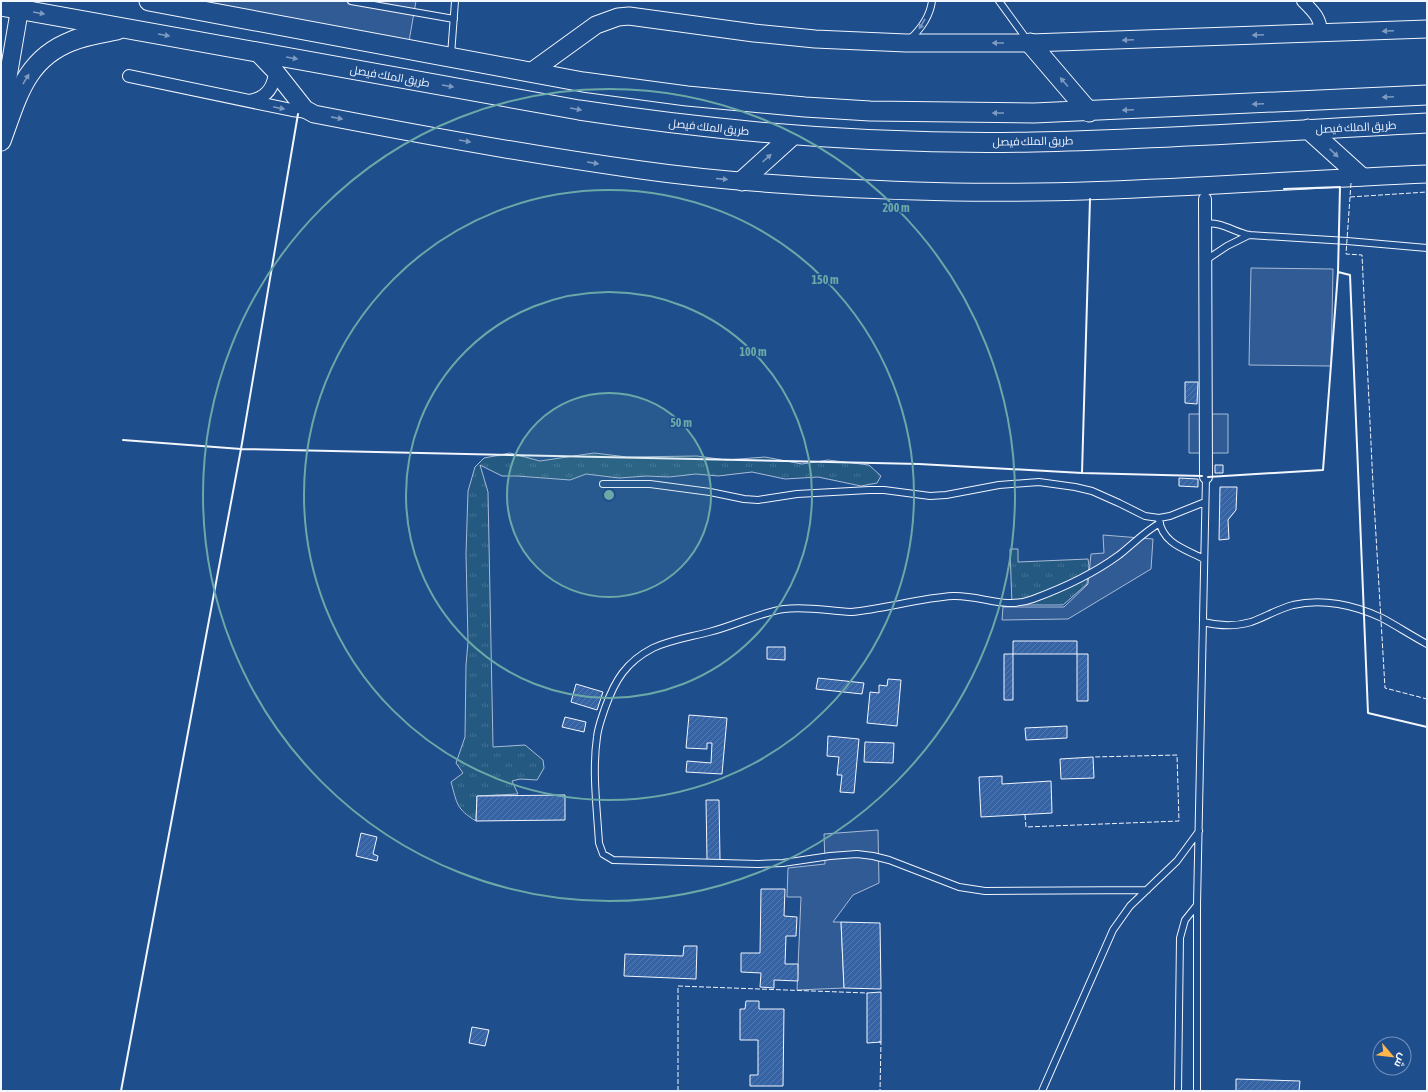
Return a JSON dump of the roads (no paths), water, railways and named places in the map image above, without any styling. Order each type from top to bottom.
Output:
[{"type":"main road","points":[[149,1],[591,83],[687,96],[805,107],[870,111],[957,113],[1089,112],[1427,95]]},
{"type":"main road","name":"طريق الملك فيصل","points":[[14,5],[126,28],[601,113],[684,125],[793,135],[869,139],[1034,142],[1427,123]]},
{"type":"main road","points":[[1,141],[20,89],[33,68],[42,59],[52,51],[74,40],[126,28]]},
{"type":"main road","points":[[1030,44],[1089,112]]},
{"type":"main road","points":[[1308,129],[1360,176]]},
{"type":"main road","points":[[742,181],[793,135]]},
{"type":"street","points":[[1303,1],[1316,15],[1321,26],[1322,33]]},
{"type":"street","points":[[1,118],[14,5]]},
{"type":"street","points":[[531,72],[596,25],[612,19],[629,16],[754,33],[808,38],[906,43],[1030,44],[1427,29]]},
{"type":"street","points":[[257,52],[275,71],[308,112]]},
{"type":"street","points":[[250,101],[264,96],[269,91],[275,71]]},
{"type":"street","points":[[129,76],[292,110],[545,155],[642,170],[742,181],[850,189],[917,192],[1052,192],[1127,190],[1360,176],[1427,174]]},
{"type":"street","points":[[1205,199],[1206,477]]},
{"type":"lane","points":[[351,1],[454,19]]},
{"type":"lane","points":[[451,58],[455,1]]},
{"type":"lane","points":[[906,43],[920,29],[932,1]]},
{"type":"lane","points":[[999,1],[1030,44]]},
{"type":"lane","points":[[1206,224],[1216,223],[1239,233],[1249,235],[1427,248]]},
{"type":"lane","points":[[1206,260],[1227,246],[1249,235]]},
{"type":"lane","points":[[1197,1091],[1197,905],[1206,477]]},
{"type":"lane","points":[[603,484],[650,484],[758,500],[797,494],[869,490],[940,496],[1000,484],[1039,482],[1063,484],[1092,492],[1119,502],[1145,516],[1159,521]]},
{"type":"lane","points":[[1147,890],[985,891],[959,887],[888,860],[857,854],[830,856],[783,863],[758,864],[613,860],[603,854],[599,843],[595,762],[597,736],[602,715],[616,682],[633,662],[653,648],[784,609],[809,608],[851,612],[952,596],[973,597],[1000,604],[1025,602],[1087,575],[1120,554],[1159,521],[1205,502]]},
{"type":"lane","points":[[1159,521],[1164,535],[1169,540],[1204,559]]},
{"type":"lane","points":[[1203,622],[1216,625],[1235,625],[1252,621],[1277,610],[1309,602],[1323,602],[1352,607],[1381,618],[1427,644]]},
{"type":"lane","points":[[1042,1091],[1113,930],[1130,906],[1177,861],[1199,832]]},
{"type":"lane","points":[[1178,1091],[1180,938],[1186,920],[1197,905]]}]
